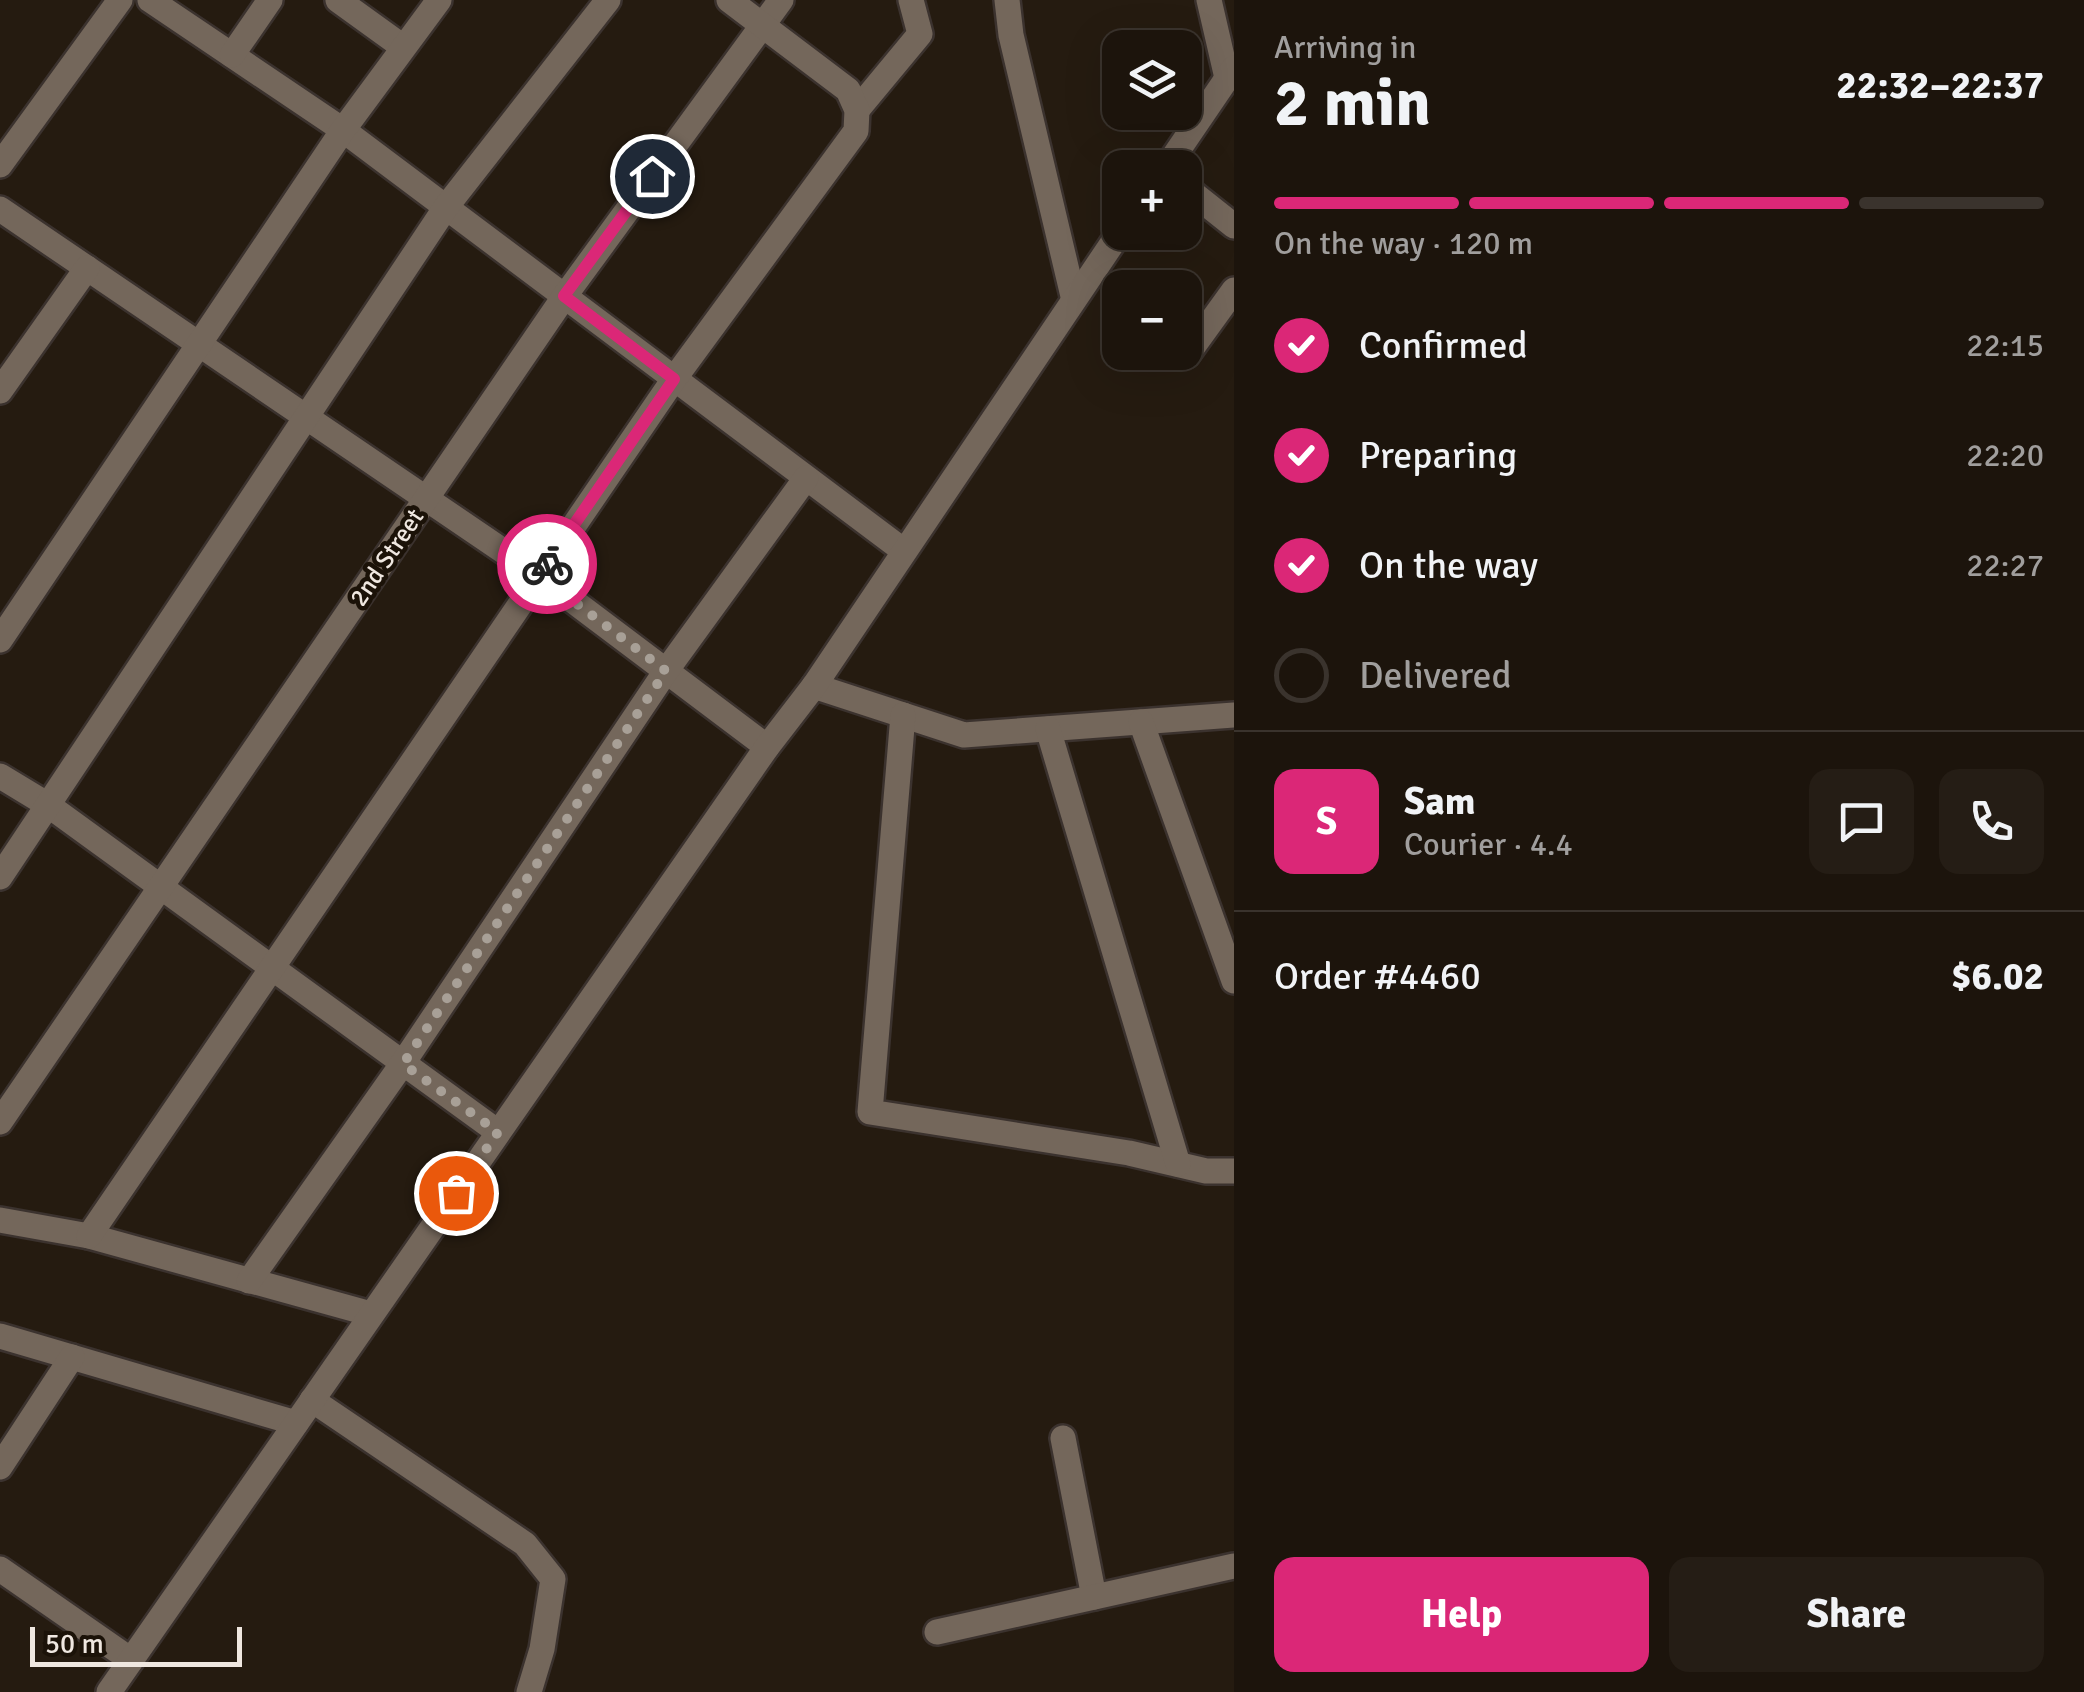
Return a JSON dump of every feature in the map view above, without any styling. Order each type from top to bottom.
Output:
[{"type":"street","points":[[0,165],[120,0]]},
{"type":"street","points":[[150,0],[343,130],[904,551]]},
{"type":"street","points":[[232,55],[270,0]]},
{"type":"street","points":[[338,0],[404,48]]},
{"type":"street","points":[[0,640],[343,130],[438,0]]},
{"type":"street","points":[[0,876],[446,207],[608,0]]},
{"type":"street","points":[[88,1236],[674,379],[856,131],[857,110],[848,90],[729,0]]},
{"type":"street","name":"2nd Street","points":[[0,1122],[564,296],[781,0]]},
{"type":"street","points":[[857,110],[920,34],[911,0]]},
{"type":"street","points":[[1007,0],[1011,34],[1074,296]]},
{"type":"street","points":[[1178,150],[1231,73],[1209,0]]},
{"type":"street","points":[[1202,201],[1234,226]]},
{"type":"street","points":[[0,208],[540,576],[767,747]]},
{"type":"street","points":[[109,1692],[767,747],[814,686],[1107,250]]},
{"type":"street","points":[[0,392],[87,268]]},
{"type":"street","points":[[1202,334],[1234,290]]},
{"type":"street","points":[[248,1280],[403,1064],[666,671],[806,478]]},
{"type":"street","points":[[814,686],[964,735],[1234,714]]},
{"type":"street","points":[[903,715],[870,1112],[1129,1152],[1206,1171],[1234,1171]]},
{"type":"street","points":[[1141,722],[1234,981]]},
{"type":"street","points":[[1048,729],[1178,1164]]},
{"type":"street","points":[[0,776],[48,805],[498,1132]]},
{"type":"street","points":[[0,1220],[88,1236],[371,1314]]},
{"type":"street","points":[[0,1336],[296,1422]]},
{"type":"street","points":[[0,1467],[72,1357]]},
{"type":"street","points":[[312,1400],[525,1544],[553,1579],[542,1648],[529,1692]]},
{"type":"street","points":[[1063,1438],[1094,1598]]},
{"type":"street","points":[[937,1632],[1234,1566]]},
{"type":"street","points":[[0,1570],[131,1660]]},
{"type":"way so far","points":[[456,1193],[498,1132],[403,1064],[666,671],[540,576],[547,564]]},
{"type":"route","points":[[547,564],[674,379],[564,296],[652,176]]}]
